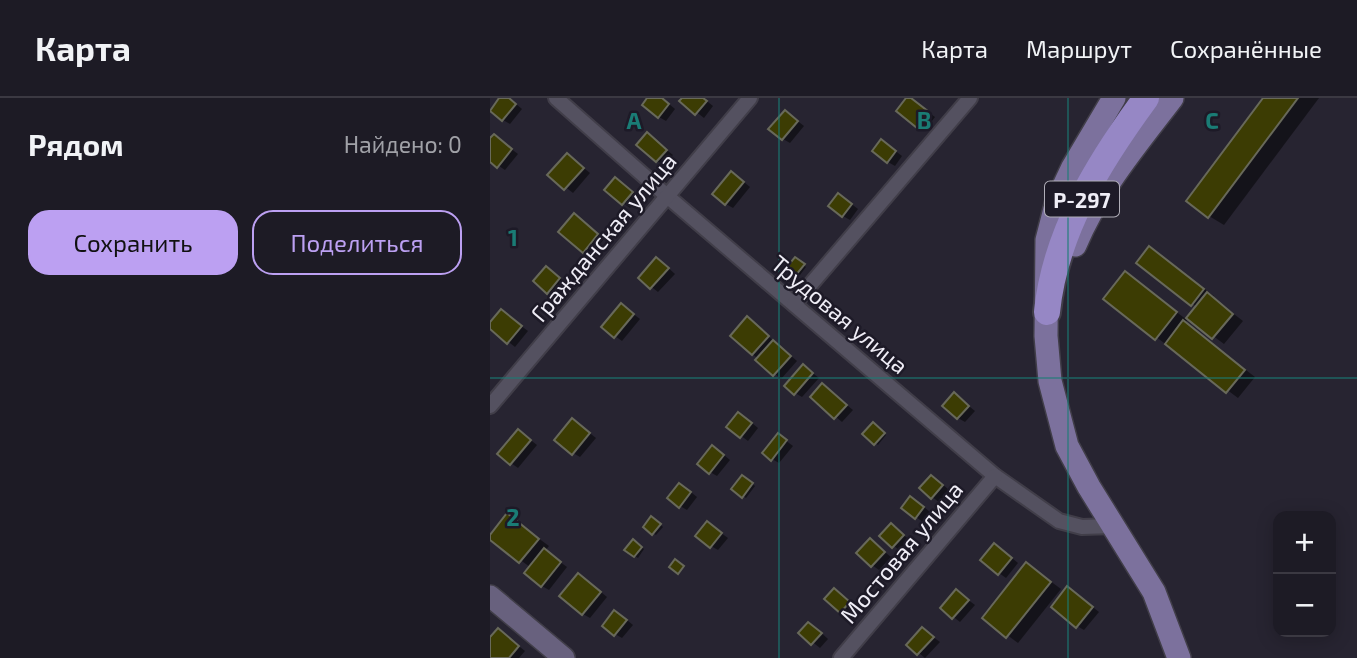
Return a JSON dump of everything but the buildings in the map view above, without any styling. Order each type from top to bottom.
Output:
[{"type":"highway","name":"Р-297","points":[[1047,312],[1060,249],[1075,212],[1098,170],[1146,98]]},
{"type":"main road","points":[[1114,98],[1073,167],[1057,201],[1046,249],[1049,381],[1061,427],[1077,465],[1154,593],[1179,658]]},
{"type":"main road","points":[[1047,312],[1053,289],[1098,199],[1172,98]]},
{"type":"street","name":"Трудовая улица","points":[[556,98],[995,476],[1059,521],[1082,527],[1114,526]]},
{"type":"street","name":"Гражданская улица","points":[[490,406],[750,98]]},
{"type":"street","points":[[793,304],[970,98]]},
{"type":"street","name":"Мостовая улица","points":[[841,658],[995,476]]},
{"type":"street","points":[[490,596],[564,658]]}]
